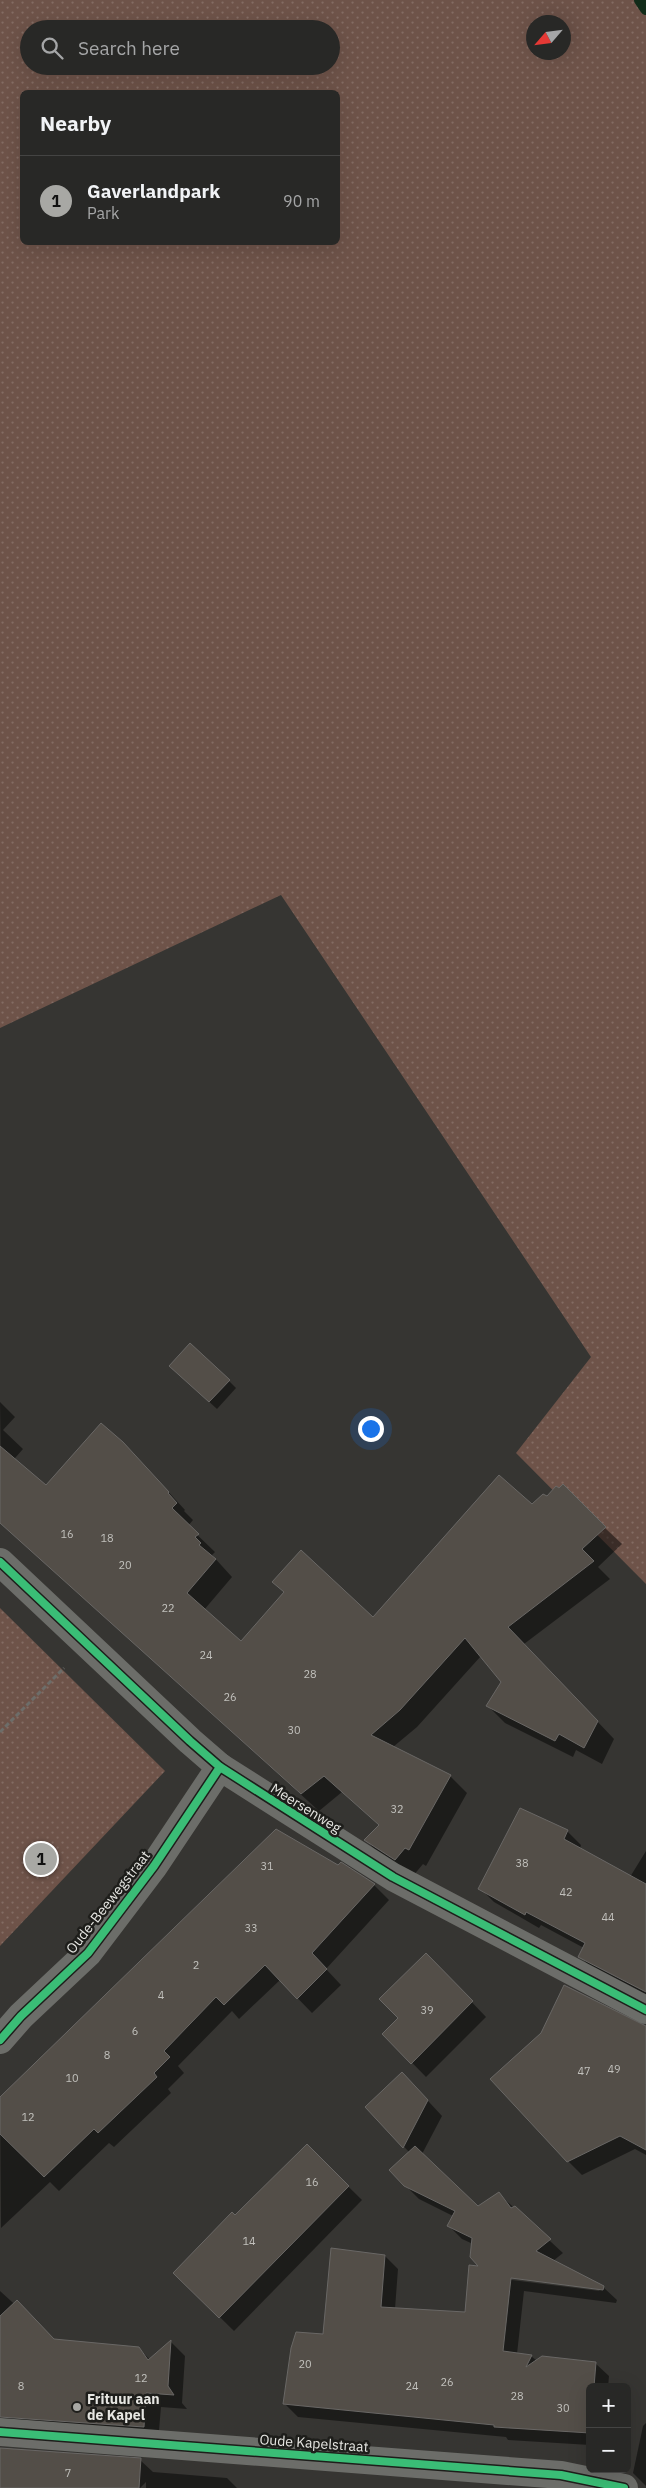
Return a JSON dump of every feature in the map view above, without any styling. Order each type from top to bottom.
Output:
[{"type":"street","name":"Meersenweg","points":[[0,1562],[220,1767],[393,1877],[646,2010]]},
{"type":"street","name":"Oude-Beewegstraat","points":[[0,2040],[21,2016],[88,1953],[154,1866],[220,1767]]},
{"type":"street","name":"Oude Kapelstraat","points":[[0,2432],[561,2475],[624,2488]]},
{"type":"shaded area","points":[[0,0],[646,0],[646,1584],[516,1453],[591,1357],[281,895],[0,1028]]},
{"type":"shaded area","points":[[0,1608],[165,1771],[0,1946]]},
{"type":"building","points":[[190,1343],[230,1380],[209,1402],[169,1366]]},
{"type":"building","points":[[101,1423],[123,1442],[169,1492],[177,1503],[172,1508],[199,1534],[195,1537],[201,1543],[199,1545],[216,1559],[187,1593],[241,1641],[284,1592],[272,1582],[301,1550],[373,1617],[499,1475],[532,1504],[543,1494],[547,1496],[556,1486],[559,1488],[563,1484],[606,1527],[582,1549],[594,1561],[508,1627],[598,1721],[584,1748],[559,1734],[555,1741],[486,1706],[501,1682],[465,1638],[400,1710],[371,1735],[451,1775],[409,1850],[405,1848],[395,1860],[364,1840],[379,1825],[324,1776],[301,1794],[0,1523],[0,1446],[46,1485]]},
{"type":"building","points":[[520,1808],[568,1830],[564,1839],[646,1884],[646,1992],[578,1957],[585,1943],[526,1912],[525,1915],[478,1889]]},
{"type":"building","points":[[276,1829],[338,1865],[341,1862],[375,1884],[312,1953],[327,1969],[297,1999],[265,1965],[224,2005],[216,1997],[164,2051],[170,2057],[154,2073],[157,2077],[98,2133],[94,2129],[44,2177],[0,2134],[0,2097]]},
{"type":"building","points":[[426,1953],[473,2001],[411,2064],[382,2034],[398,2018],[379,1999]]},
{"type":"building","points":[[564,1985],[646,2026],[646,2150],[620,2136],[567,2162],[490,2079],[541,2033]]},
{"type":"building","points":[[402,2072],[428,2100],[403,2148],[365,2107]]},
{"type":"building","points":[[307,2144],[349,2186],[219,2318],[173,2273],[232,2212],[235,2215]]},
{"type":"building","points":[[415,2146],[478,2206],[499,2192],[511,2208],[515,2206],[551,2239],[536,2251],[604,2286],[603,2290],[511,2278],[503,2351],[532,2355],[526,2367],[542,2356],[596,2362],[594,2383],[586,2383],[586,2433],[494,2427],[494,2425],[283,2404],[291,2348],[296,2332],[323,2334],[331,2248],[385,2255],[381,2307],[465,2312],[469,2265],[478,2266],[470,2257],[472,2238],[447,2226],[455,2211],[404,2186],[389,2170]]},
{"type":"building","points":[[17,2300],[54,2339],[139,2347],[148,2360],[171,2340],[168,2386],[174,2395],[146,2393],[144,2427],[0,2417],[0,2316]]},
{"type":"building","points":[[0,2448],[141,2458],[139,2488],[0,2488]]},
{"type":"waterway","points":[[640,0],[646,9]]},
{"type":"cycle path","points":[[0,1562],[220,1767],[393,1877],[646,2010]]},
{"type":"cycle path","points":[[0,2040],[21,2016],[88,1953],[154,1866],[220,1767]]},
{"type":"cycle path","points":[[0,2432],[561,2475],[624,2488]]},
{"type":"place","name":"Gaverlandpark","points":[[41,1859]]},
{"type":"place","name":"Frituur aan de Kapel","points":[[77,2407]]}]
